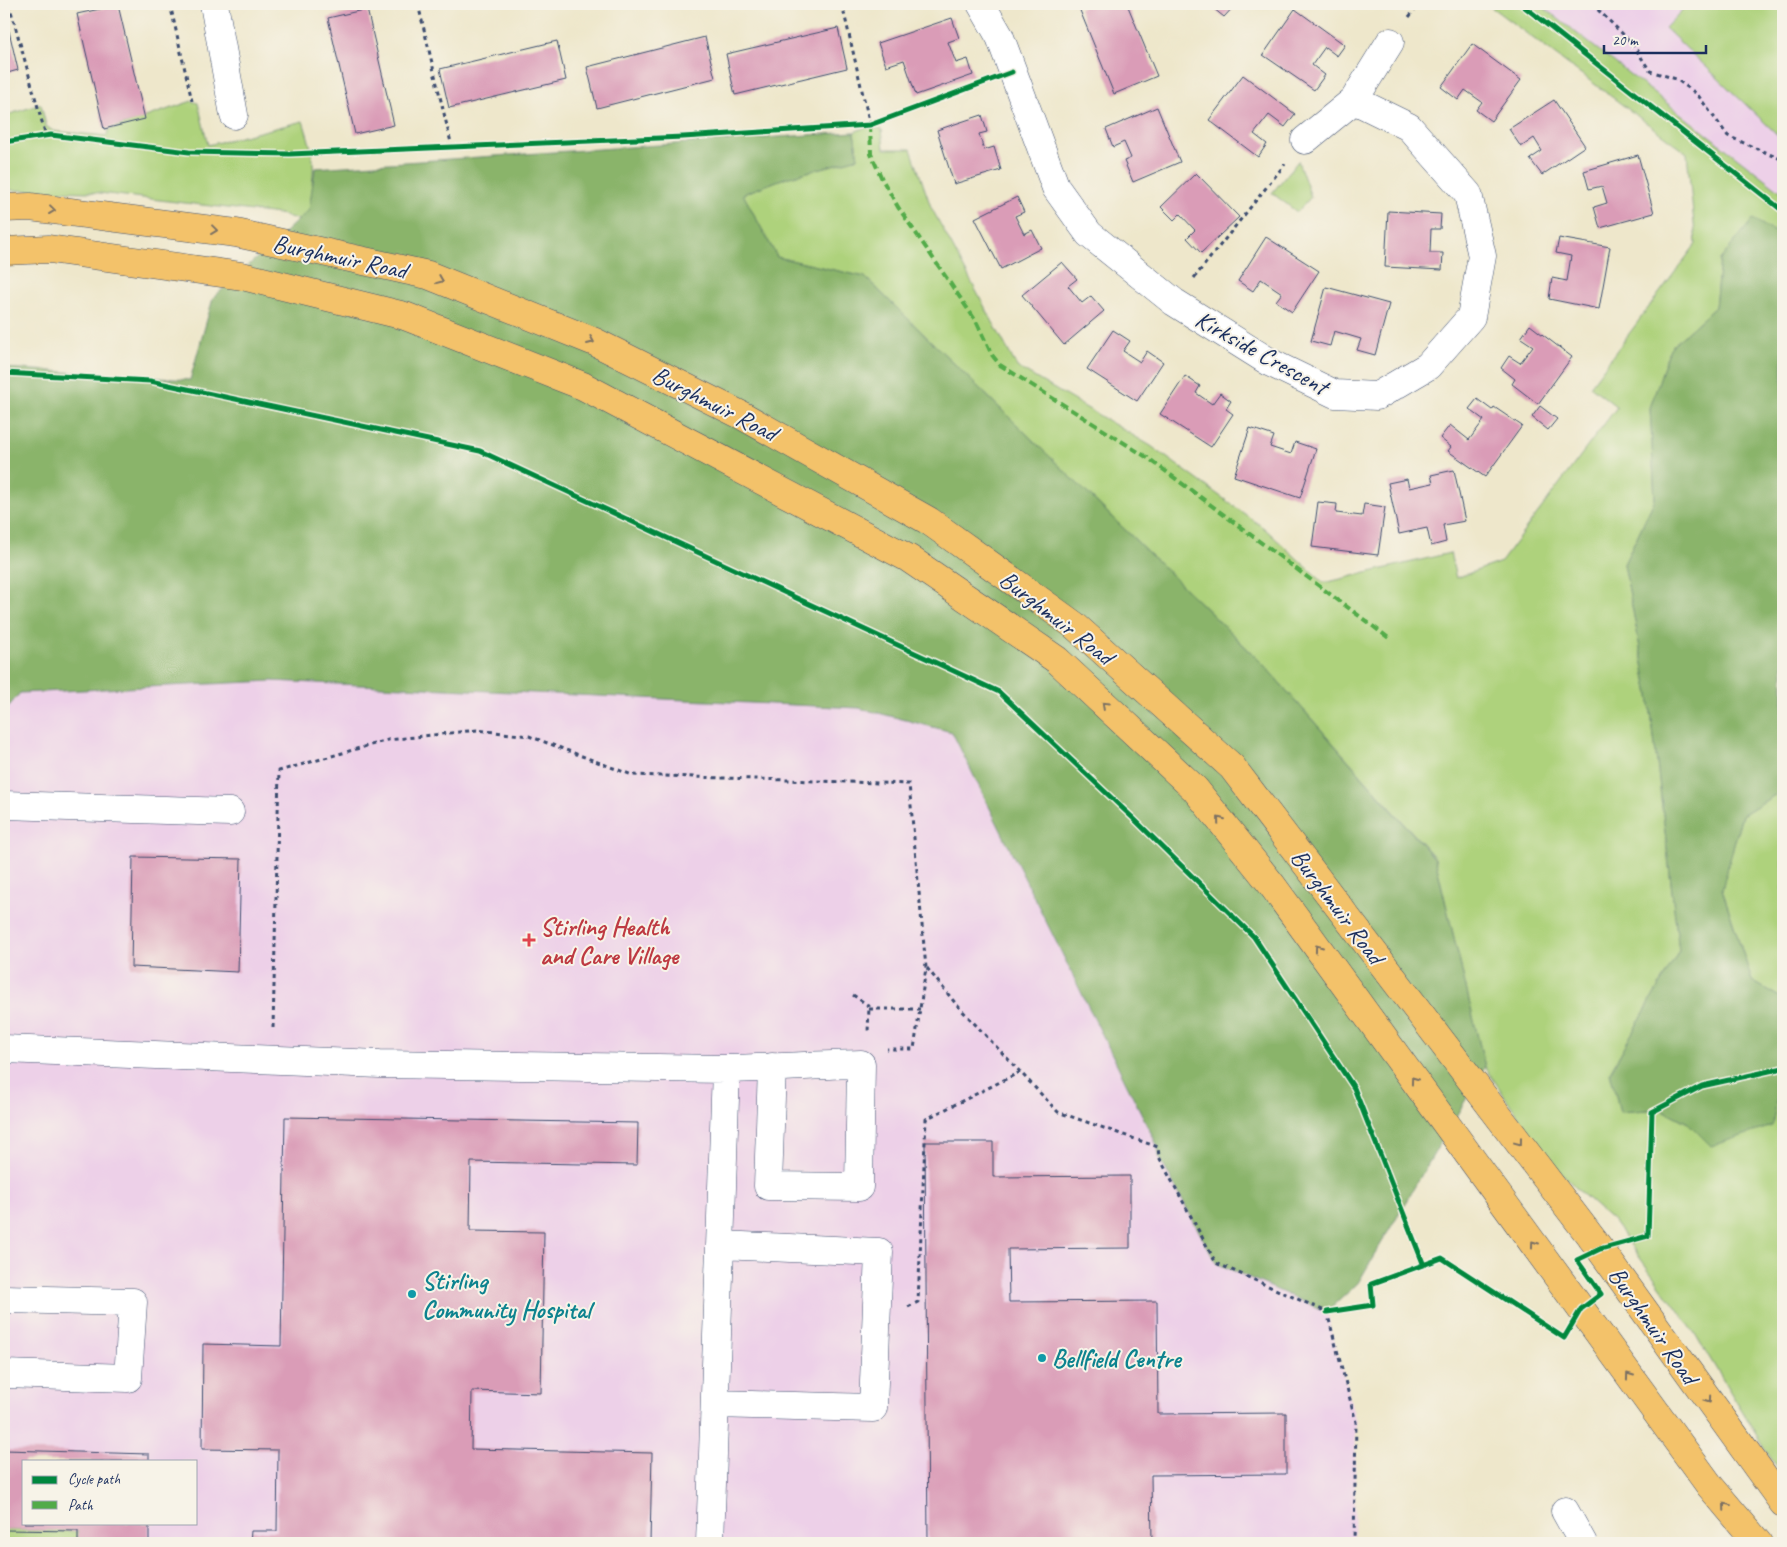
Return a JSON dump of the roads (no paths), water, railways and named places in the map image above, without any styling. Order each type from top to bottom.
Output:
[{"type":"main road","name":"Burghmuir Road","points":[[4,208],[30,207],[236,233],[428,275],[596,342],[743,416],[929,521],[1074,625],[1232,767],[1600,1249],[1783,1503]]},
{"type":"main road","name":"Burghmuir Road","points":[[4,251],[49,249],[242,276],[405,316],[583,386],[908,558],[1056,660],[1195,789],[1272,885],[1710,1486],[1758,1543]]},
{"type":"street","points":[[214,4],[234,115]]},
{"type":"street","name":"Kirkside Crescent","points":[[981,4],[1000,37],[1056,188],[1088,234],[1174,302],[1271,363],[1335,394],[1377,396],[1428,366],[1471,317],[1482,256],[1468,194],[1409,127],[1354,100]]},
{"type":"street","points":[[1305,140],[1354,100],[1390,42]]},
{"type":"street","points":[[4,805],[230,812]]},
{"type":"street","points":[[4,1049],[380,1064],[726,1069],[772,1067],[864,1056],[859,1187],[768,1186],[772,1067]]},
{"type":"street","points":[[710,1543],[722,1245],[726,1069]]},
{"type":"street","points":[[715,1404],[873,1408],[879,1252],[722,1245]]},
{"type":"street","points":[[4,1298],[133,1302],[128,1378],[4,1374]]},
{"type":"street","points":[[1565,1511],[1583,1543]]},
{"type":"place","name":"Stirling Health and Care Village","points":[[529,940]]},
{"type":"place","name":"Stirling Community Hospital","points":[[412,1294]]},
{"type":"place","name":"Bellfield Centre","points":[[1042,1358]]}]
